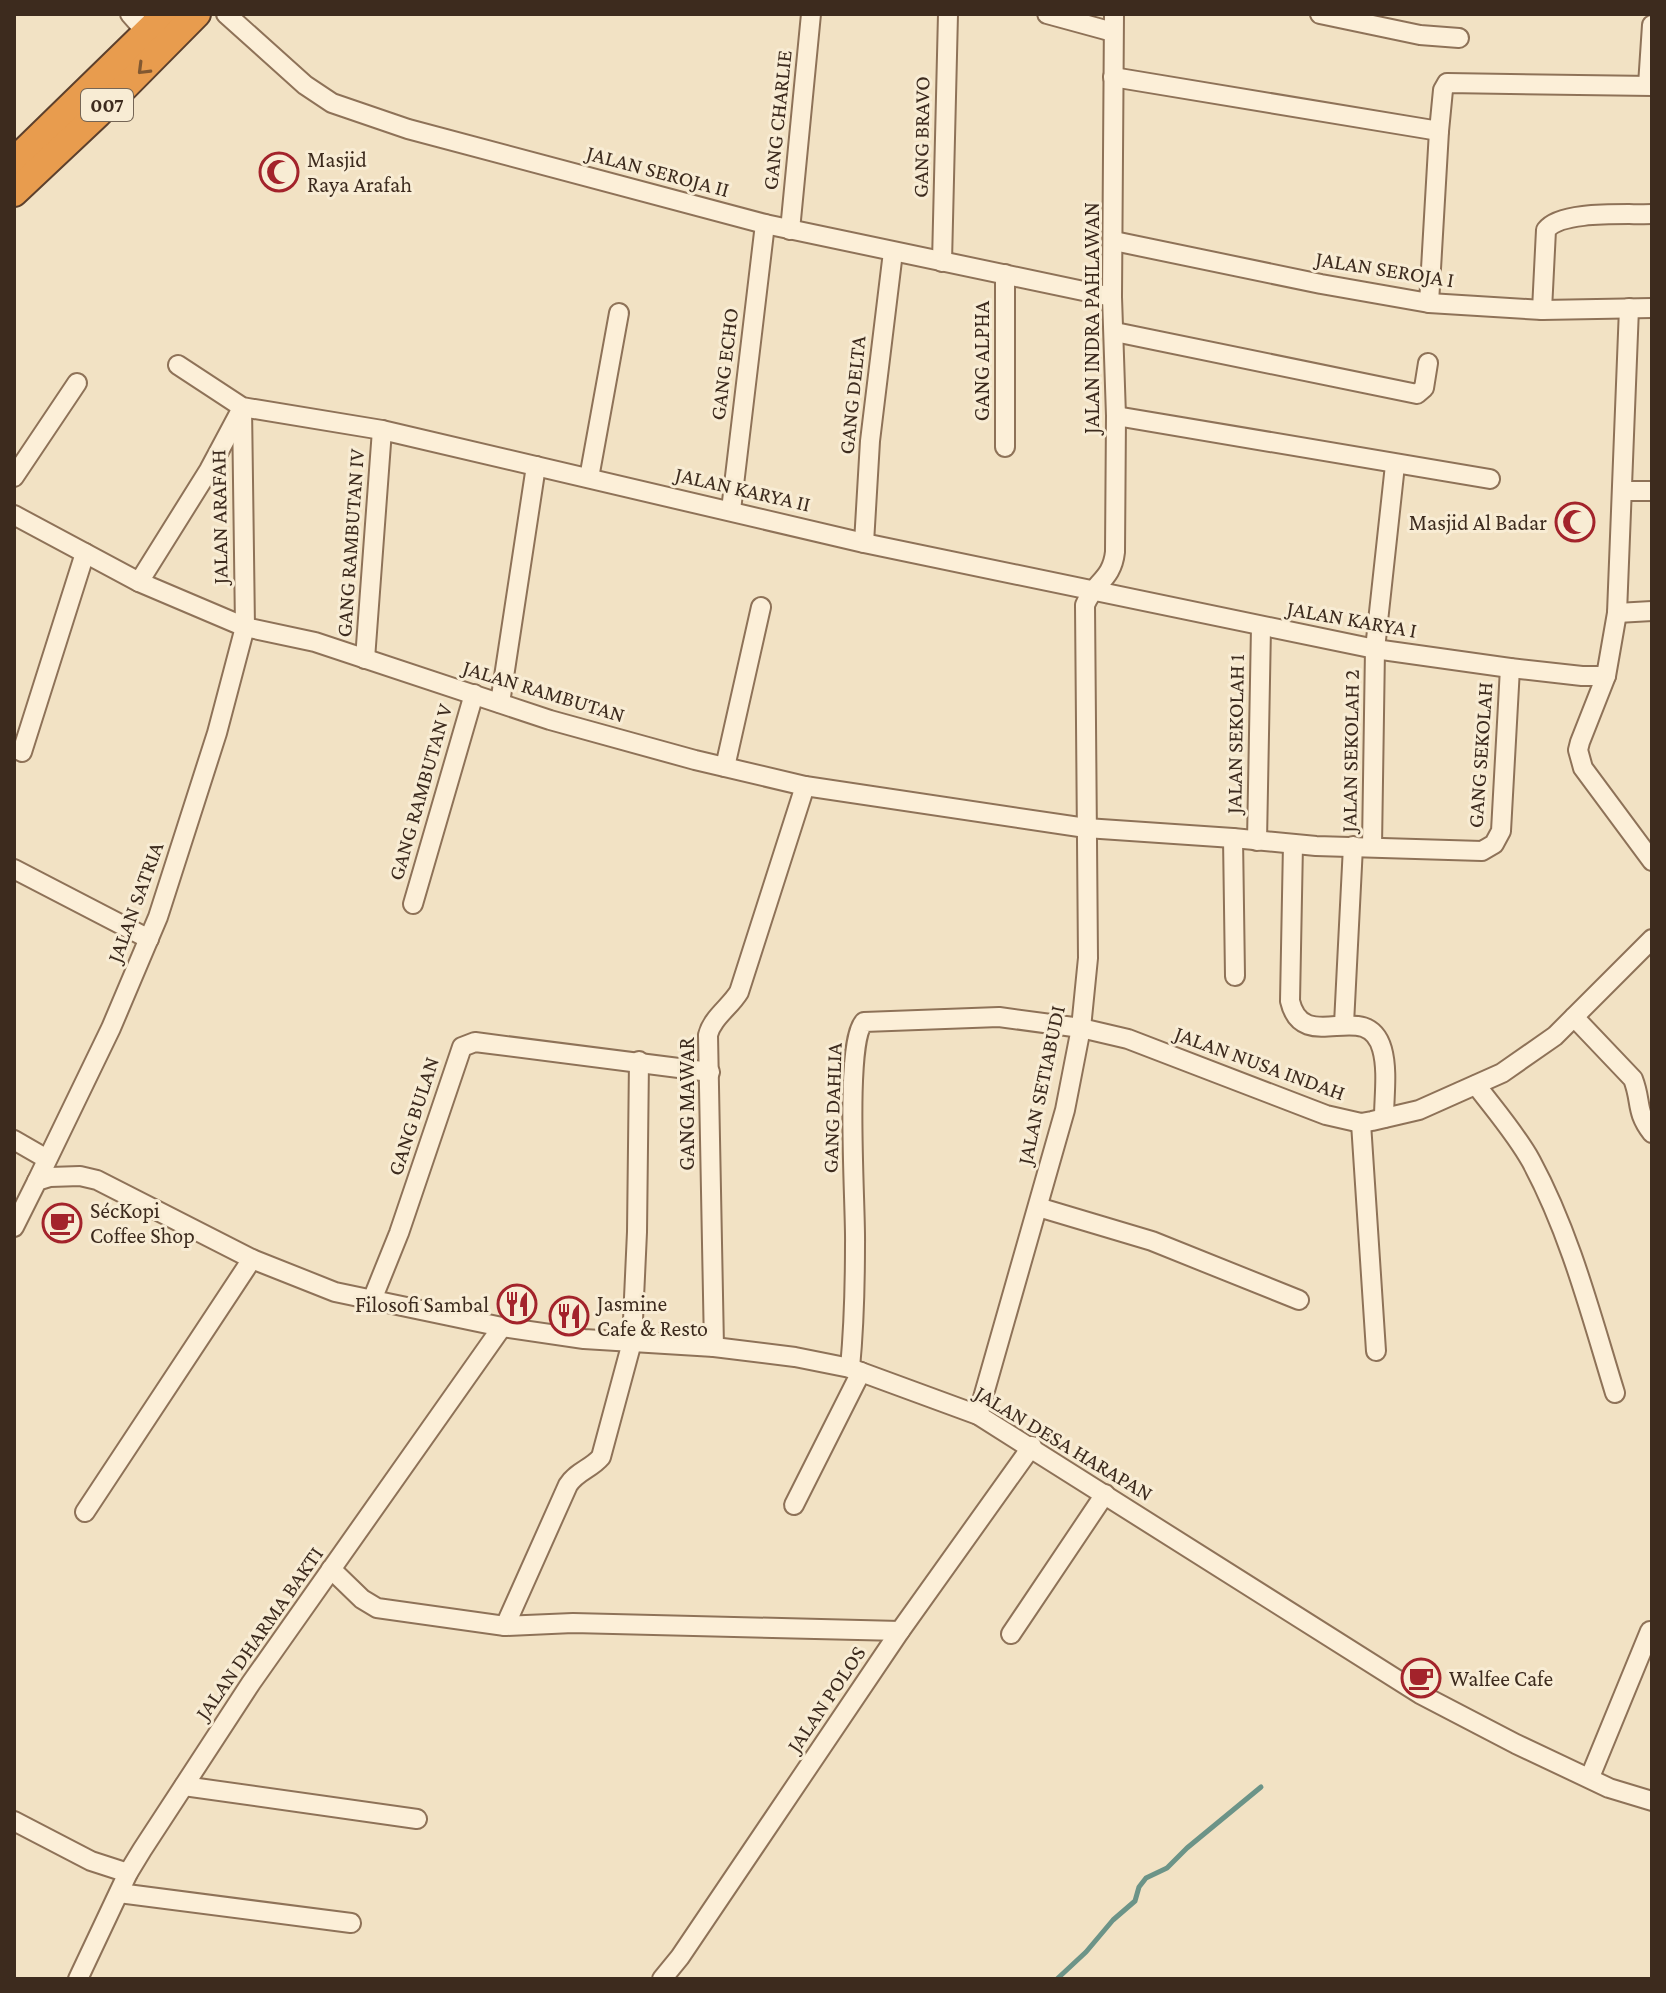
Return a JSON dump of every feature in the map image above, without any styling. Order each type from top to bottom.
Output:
[{"type":"highway","name":"007","points":[[14,193],[197,14]]},
{"type":"highway","name":"007","points":[[14,161],[147,20]]},
{"type":"street","name":"JALAN SEROJA II","points":[[226,14],[295,76],[332,103],[408,129],[790,230],[1112,297]]},
{"type":"street","name":"GANG CHARLIE","points":[[790,230],[811,14]]},
{"type":"street","name":"GANG BRAVO","points":[[942,262],[948,14]]},
{"type":"street","points":[[1047,14],[1113,23]]},
{"type":"street","points":[[1320,14],[1420,35],[1459,38]]},
{"type":"street","name":"JALAN INDRA PAHLAWAN","points":[[1085,612],[1085,605],[1093,591],[1113,567],[1116,416],[1112,297],[1113,23]]},
{"type":"street","points":[[1429,303],[1439,131],[1443,90],[1447,83],[1650,86],[1652,25]]},
{"type":"street","points":[[1113,77],[1439,131]]},
{"type":"street","points":[[1542,310],[1546,230],[1550,223],[1591,216],[1652,214]]},
{"type":"street","name":"GANG ECHO","points":[[731,510],[765,224]]},
{"type":"street","name":"JALAN SEROJA I","points":[[1114,241],[1429,303],[1542,310],[1652,308]]},
{"type":"street","name":"GANG DELTA","points":[[864,543],[870,441],[893,252]]},
{"type":"street","name":"GANG ALPHA","points":[[1005,274],[1005,447]]},
{"type":"street","points":[[1629,308],[1617,613],[1606,676],[1580,742],[1579,759],[1652,861]]},
{"type":"street","points":[[589,478],[619,313]]},
{"type":"street","points":[[1115,332],[1417,394],[1424,388],[1428,363]]},
{"type":"street","points":[[139,582],[209,470],[242,407],[219,389],[178,365]]},
{"type":"street","points":[[14,477],[77,383]]},
{"type":"street","name":"JALAN KARYA II","points":[[242,407],[382,430],[864,543],[1093,591]]},
{"type":"street","name":"JALAN ARAFAH","points":[[242,407],[245,627]]},
{"type":"street","points":[[1116,416],[1490,479]]},
{"type":"street","name":"GANG RAMBUTAN IV","points":[[365,659],[382,430]]},
{"type":"street","name":"JALAN SEKOLAH 2","points":[[1372,846],[1375,649],[1395,465]]},
{"type":"street","points":[[500,703],[536,466]]},
{"type":"street","points":[[1623,491],[1652,491]]},
{"type":"street","name":"JALAN RAMBUTAN","points":[[14,515],[139,582],[245,627],[315,642],[550,720],[805,786],[1086,828],[1293,844],[1470,851],[1482,851],[1494,844]]},
{"type":"street","points":[[22,752],[85,553]]},
{"type":"street","name":"JALAN KARYA I","points":[[1093,591],[1375,649],[1510,668],[1606,676]]},
{"type":"street","points":[[725,767],[761,607]]},
{"type":"street","points":[[1617,613],[1652,611]]},
{"type":"street","name":"JALAN SETIABUDI","points":[[978,1415],[1065,1110],[1081,1028],[1088,958],[1085,612]]},
{"type":"street","name":"JALAN SATRIA","points":[[37,1181],[111,1028],[149,939],[217,733],[245,627]]},
{"type":"street","name":"JALAN SEKOLAH 1","points":[[1257,841],[1261,627]]},
{"type":"street","name":"GANG SEKOLAH","points":[[1494,844],[1501,831],[1510,668]]},
{"type":"street","name":"GANG RAMBUTAN V","points":[[413,904],[474,694]]},
{"type":"street","name":"GANG MAWAR","points":[[714,1347],[710,1029],[739,992],[805,786]]},
{"type":"street","points":[[1233,838],[1235,976]]},
{"type":"street","points":[[1293,844],[1290,1001],[1293,1013],[1311,1027],[1355,1024],[1378,1039],[1383,1051],[1384,1118]]},
{"type":"street","points":[[1344,1024],[1353,846]]},
{"type":"street","points":[[14,869],[149,939]]},
{"type":"street","name":"JALAN NUSA INDAH","points":[[1081,1028],[1128,1039],[1260,1092],[1326,1115],[1361,1123],[1419,1110],[1502,1073],[1555,1036],[1650,946]]},
{"type":"street","name":"GANG DAHLIA","points":[[856,1370],[853,1082],[859,1028],[872,1020],[999,1017],[1081,1028]]},
{"type":"street","points":[[1574,1017],[1633,1079],[1640,1115],[1652,1133]]},
{"type":"street","name":"GANG BULAN","points":[[372,1300],[399,1233],[462,1047],[475,1042],[710,1072]]},
{"type":"street","points":[[505,1626],[568,1485],[579,1471],[601,1457],[632,1342],[639,1061]]},
{"type":"street","points":[[1476,1085],[1529,1157],[1556,1213],[1615,1393]]},
{"type":"street","points":[[1361,1123],[1376,1351]]},
{"type":"street","points":[[14,1140],[47,1159]]},
{"type":"street","name":"JALAN DESA HARAPAN","points":[[37,1181],[50,1177],[80,1176],[97,1180],[252,1259],[335,1292],[502,1327],[584,1339],[714,1347],[795,1357],[856,1370],[978,1415],[1032,1446],[1420,1694],[1609,1788],[1652,1801]]},
{"type":"street","points":[[14,1227],[37,1181]]},
{"type":"street","points":[[1038,1207],[1152,1241],[1299,1300]]},
{"type":"street","points":[[85,1512],[252,1259]]},
{"type":"street","name":"JALAN DHARMA BAKTI","points":[[78,1979],[128,1873],[184,1786],[331,1569],[502,1327]]},
{"type":"street","points":[[794,1505],[856,1370]]},
{"type":"street","name":"JALAN POLOS","points":[[662,1979],[680,1957],[900,1631],[1032,1446]]},
{"type":"street","points":[[1011,1634],[1105,1494]]},
{"type":"street","points":[[331,1569],[362,1599],[377,1608],[505,1626],[573,1623],[900,1631]]},
{"type":"street","points":[[1590,1777],[1650,1631]]},
{"type":"street","points":[[184,1786],[417,1819]]},
{"type":"street","points":[[14,1821],[91,1861],[128,1873]]},
{"type":"street","points":[[119,1893],[351,1923]]},
{"type":"waterway","points":[[1057,1979],[1135,1901],[1139,1887],[1146,1878],[1167,1868],[1261,1787]]},
{"type":"place","name":"Masjid Raya Arafah","points":[[279,172]]},
{"type":"place","name":"Masjid Al Badar","points":[[1575,522]]},
{"type":"place","name":"SécKopi Coffee Shop","points":[[62,1223]]},
{"type":"place","name":"Filosofi Sambal","points":[[517,1304]]},
{"type":"place","name":"Jasmine Cafe & Resto","points":[[569,1316]]},
{"type":"place","name":"Walfee Cafe","points":[[1421,1678]]}]
